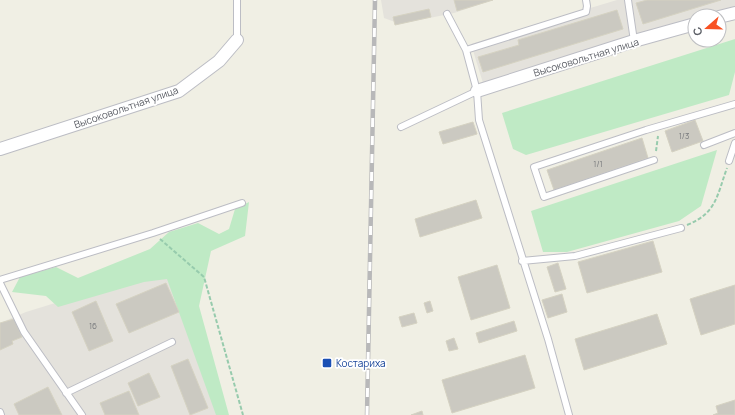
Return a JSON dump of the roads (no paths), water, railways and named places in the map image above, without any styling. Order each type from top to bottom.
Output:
[{"type":"street","name":"Высоковольтная улица","points":[[477,91],[634,41],[687,26]]},
{"type":"street","name":"Высоковольтная улица","points":[[0,149],[179,91],[219,61],[237,40]]},
{"type":"lane","points":[[237,0],[237,40]]},
{"type":"lane","points":[[466,50],[586,12],[586,0]]},
{"type":"lane","points":[[628,0],[634,41]]},
{"type":"lane","points":[[447,14],[466,50],[477,91],[479,120],[522,261],[548,339],[569,415]]},
{"type":"lane","points":[[401,127],[477,91]]},
{"type":"lane","points":[[654,160],[544,197],[534,168],[735,104]]},
{"type":"lane","points":[[704,145],[735,133]]},
{"type":"lane","points":[[729,161],[735,144]]},
{"type":"lane","points":[[0,280],[153,233],[242,203]]},
{"type":"lane","points":[[522,261],[575,256],[680,228]]},
{"type":"lane","points":[[0,283],[24,332],[82,415]]},
{"type":"lane","points":[[66,392],[172,342]]},
{"type":"railway","points":[[367,415],[375,0]]},
{"type":"place","name":"Костариха","points":[[327,363]]}]
